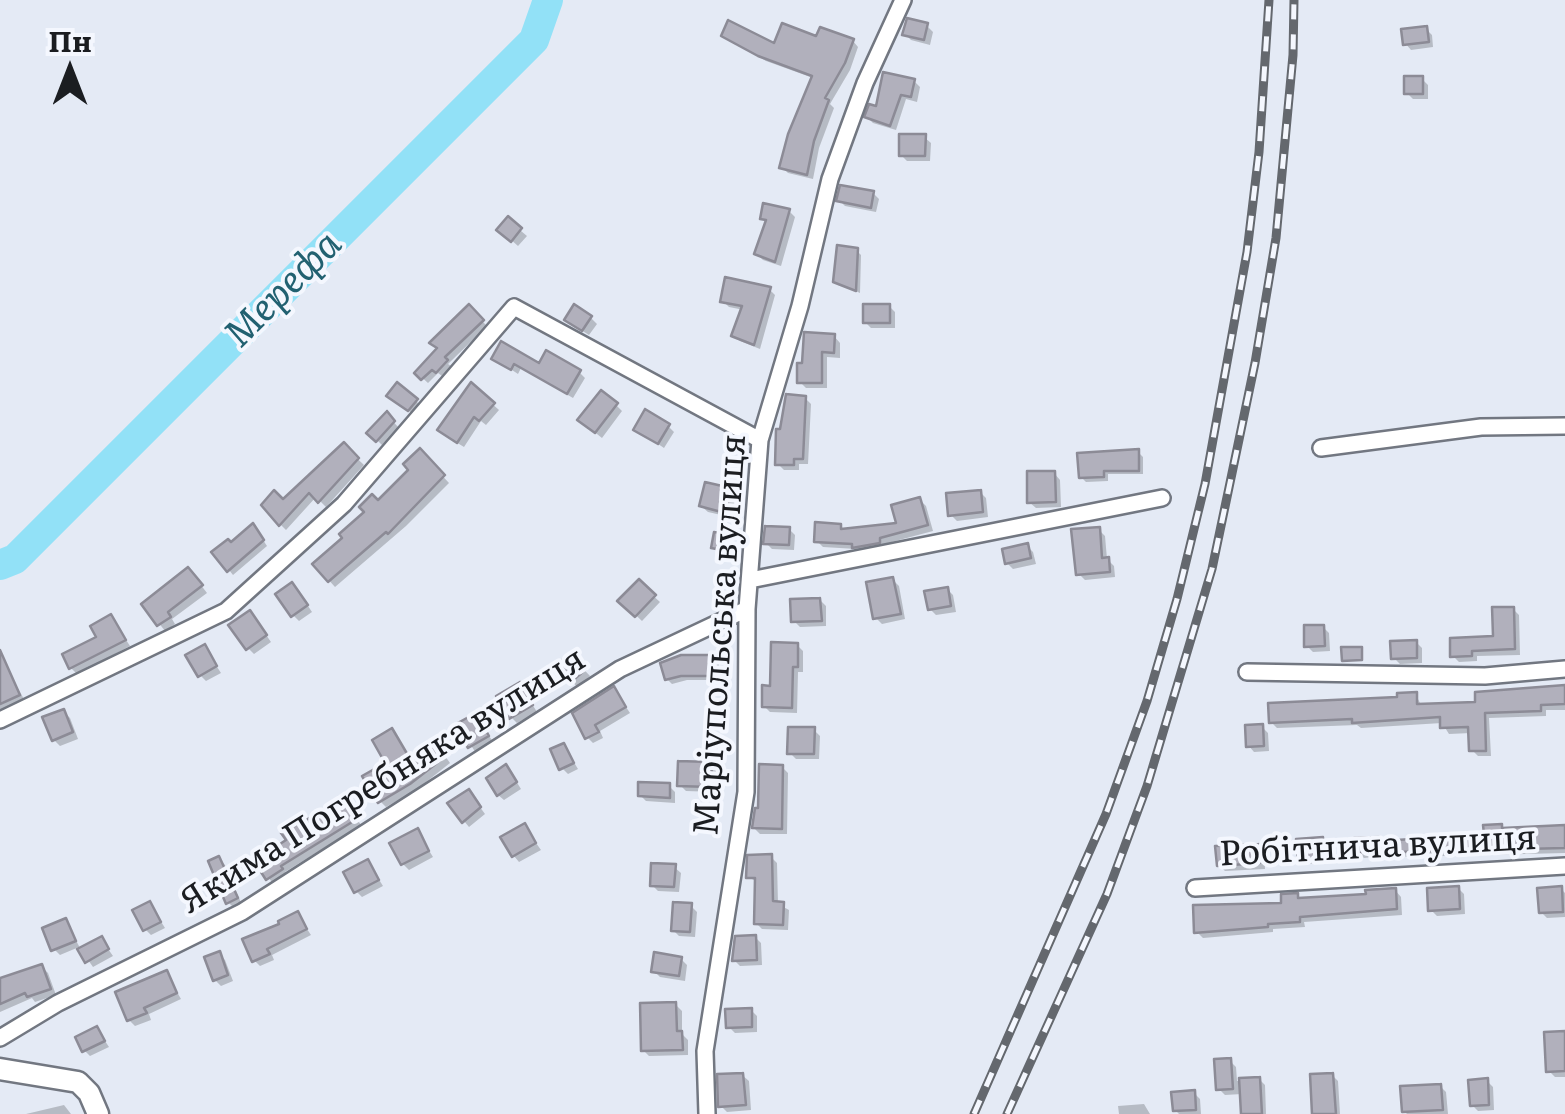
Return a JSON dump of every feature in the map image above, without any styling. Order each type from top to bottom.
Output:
[{"type":"street","name":"Маріупольська вулиця","points":[[707,1114],[705,1052],[746,792],[748,609],[760,440],[800,306],[830,179],[864,83],[903,0]]},
{"type":"street","points":[[0,720],[226,610],[344,504],[514,307],[760,440]]},
{"type":"street","points":[[1321,448],[1480,427],[1565,426]]},
{"type":"street","points":[[750,580],[1162,498]]},
{"type":"street","name":"Якима Погребняка вулиця","points":[[0,1038],[58,1003],[242,912],[620,668],[748,609]]},
{"type":"street","points":[[1247,672],[1485,676],[1565,669]]},
{"type":"street","name":"Робітнича вулиця","points":[[1196,888],[1565,866]]},
{"type":"street","points":[[0,1069],[78,1082],[98,1114]]},
{"type":"building","points":[[907,18],[928,23],[924,40],[902,35]]},
{"type":"building","points":[[728,20],[774,43],[782,23],[816,36],[820,27],[854,39],[825,98],[829,100],[807,175],[779,168],[788,134],[812,76],[758,56],[721,36]]},
{"type":"building","points":[[1427,26],[1429,42],[1403,45],[1401,29]]},
{"type":"building","points":[[883,72],[915,79],[911,97],[901,95],[890,126],[864,117],[869,104],[876,106]]},
{"type":"building","points":[[1404,76],[1423,76],[1423,94],[1404,94]]},
{"type":"building","points":[[899,134],[926,134],[925,156],[899,156]]},
{"type":"building","points":[[840,185],[874,191],[871,208],[836,201]]},
{"type":"building","points":[[763,203],[790,209],[775,262],[754,254],[766,220],[760,219]]},
{"type":"building","points":[[508,216],[522,228],[511,242],[496,230]]},
{"type":"building","points":[[837,245],[858,248],[856,291],[833,282]]},
{"type":"building","points":[[725,277],[771,287],[754,345],[731,336],[742,306],[720,302]]},
{"type":"building","points":[[469,304],[484,320],[445,357],[448,360],[436,373],[432,370],[421,380],[414,373],[437,348],[429,343]]},
{"type":"building","points":[[574,304],[592,316],[582,331],[564,320]]},
{"type":"building","points":[[863,304],[890,304],[890,323],[863,323]]},
{"type":"building","points":[[804,332],[835,334],[834,353],[822,352],[822,383],[797,383]]},
{"type":"building","points":[[501,341],[539,363],[546,350],[581,370],[567,394],[514,364],[511,370],[491,359]]},
{"type":"building","points":[[397,382],[418,399],[408,411],[386,396]]},
{"type":"building","points":[[471,382],[495,403],[479,421],[474,417],[457,443],[437,430]]},
{"type":"building","points":[[601,390],[618,403],[595,433],[577,420]]},
{"type":"building","points":[[786,394],[806,396],[803,459],[794,459],[794,465],[775,465],[776,429],[780,429]]},
{"type":"building","points":[[645,409],[670,424],[658,444],[633,430]]},
{"type":"building","points":[[387,411],[395,421],[376,442],[366,433]]},
{"type":"building","points":[[344,442],[359,458],[318,503],[309,493],[279,526],[261,505],[274,490],[283,499]]},
{"type":"building","points":[[420,448],[445,475],[388,534],[328,582],[312,564],[342,538],[339,534],[364,512],[359,507],[372,494],[378,500],[408,470],[403,464]]},
{"type":"building","points":[[1139,449],[1139,471],[1104,471],[1104,477],[1079,478],[1077,453]]},
{"type":"building","points":[[1027,471],[1055,471],[1056,502],[1027,503]]},
{"type":"building","points":[[705,482],[731,488],[725,513],[699,506]]},
{"type":"building","points":[[981,490],[983,512],[948,516],[946,493]]},
{"type":"building","points":[[920,497],[928,525],[880,538],[880,543],[852,548],[852,544],[814,542],[815,522],[841,524],[841,529],[896,523],[891,505]]},
{"type":"building","points":[[253,523],[264,540],[227,572],[211,552],[228,539],[231,542]]},
{"type":"building","points":[[765,526],[790,527],[789,545],[763,544]]},
{"type":"building","points":[[1100,527],[1102,558],[1109,557],[1110,572],[1076,575],[1071,529]]},
{"type":"building","points":[[714,532],[730,535],[727,551],[711,548]]},
{"type":"building","points":[[1028,543],[1031,558],[1005,564],[1002,549]]},
{"type":"building","points":[[188,567],[203,585],[168,612],[171,617],[157,626],[141,604]]},
{"type":"building","points":[[893,577],[901,614],[873,619],[866,582]]},
{"type":"building","points":[[639,579],[656,595],[635,617],[617,601]]},
{"type":"building","points":[[292,582],[308,605],[291,617],[275,594]]},
{"type":"building","points":[[948,587],[951,606],[928,610],[924,591]]},
{"type":"building","points":[[820,598],[822,621],[791,622],[790,599]]},
{"type":"building","points":[[1492,607],[1514,607],[1515,649],[1472,651],[1472,656],[1450,657],[1450,638],[1493,636]]},
{"type":"building","points":[[250,610],[267,635],[246,650],[228,625]]},
{"type":"building","points":[[111,614],[126,640],[69,669],[62,654],[96,637],[90,626]]},
{"type":"building","points":[[1304,625],[1324,625],[1325,646],[1304,647]]},
{"type":"building","points":[[1417,640],[1417,658],[1391,659],[1390,641]]},
{"type":"building","points":[[771,642],[798,643],[792,708],[762,707],[762,685],[770,686]]},
{"type":"building","points":[[205,644],[217,666],[198,677],[185,655]]},
{"type":"building","points":[[1341,647],[1362,647],[1362,660],[1342,661]]},
{"type":"building","points":[[0,650],[20,695],[0,704]]},
{"type":"building","points":[[572,652],[586,669],[570,683],[555,666]]},
{"type":"building","points":[[681,655],[715,655],[715,676],[665,680],[660,663]]},
{"type":"building","points":[[520,682],[533,705],[509,719],[496,696]]},
{"type":"building","points":[[1565,685],[1565,704],[1541,705],[1541,711],[1485,713],[1486,751],[1469,751],[1468,727],[1440,728],[1440,717],[1269,723],[1268,703],[1397,697],[1397,693],[1417,692],[1417,704],[1475,702],[1475,692]]},
{"type":"building","points":[[614,686],[626,707],[595,725],[599,732],[585,739],[572,713]]},
{"type":"building","points":[[64,709],[73,732],[52,741],[42,717]]},
{"type":"building","points":[[476,713],[489,736],[468,748],[454,725]]},
{"type":"building","points":[[1263,724],[1264,746],[1246,747],[1245,725]]},
{"type":"building","points":[[788,727],[815,727],[814,754],[787,754]]},
{"type":"building","points":[[392,728],[409,757],[434,740],[446,756],[378,803],[362,776],[385,763],[372,740]]},
{"type":"building","points":[[564,743],[574,763],[559,770],[550,749]]},
{"type":"building","points":[[678,761],[712,762],[711,787],[677,786]]},
{"type":"building","points":[[506,764],[517,782],[497,796],[486,778]]},
{"type":"building","points":[[759,764],[783,765],[782,829],[752,828],[758,808]]},
{"type":"building","points":[[638,782],[670,783],[670,798],[638,796]]},
{"type":"building","points":[[469,789],[481,807],[462,823],[447,803]]},
{"type":"building","points":[[345,799],[357,819],[281,866],[283,869],[266,880],[254,861],[286,840],[281,833]]},
{"type":"building","points":[[525,823],[536,843],[512,857],[500,837]]},
{"type":"building","points":[[1502,824],[1502,828],[1565,825],[1565,848],[1398,852],[1397,840],[1484,834],[1483,825]]},
{"type":"building","points":[[418,828],[429,851],[401,865],[389,843]]},
{"type":"building","points":[[1323,837],[1324,858],[1298,859],[1296,839]]},
{"type":"building","points":[[1379,837],[1379,851],[1355,853],[1354,838]]},
{"type":"building","points":[[1259,844],[1260,863],[1217,866],[1215,846]]},
{"type":"building","points":[[772,854],[773,901],[784,902],[783,925],[754,924],[755,878],[746,878],[747,855]]},
{"type":"building","points":[[219,856],[238,898],[226,904],[208,861]]},
{"type":"building","points":[[368,859],[379,880],[354,893],[343,872]]},
{"type":"building","points":[[651,863],[676,864],[674,887],[650,886]]},
{"type":"building","points":[[1459,886],[1460,909],[1428,911],[1427,888]]},
{"type":"building","points":[[1562,886],[1563,912],[1539,913],[1537,888]]},
{"type":"building","points":[[1396,888],[1397,909],[1300,917],[1300,922],[1268,927],[1194,933],[1193,905],[1281,903],[1281,894],[1298,893],[1298,898]]},
{"type":"building","points":[[150,901],[161,922],[143,931],[132,910]]},
{"type":"building","points":[[673,902],[692,903],[690,932],[671,931]]},
{"type":"building","points":[[298,911],[307,929],[267,949],[270,954],[252,962],[242,939],[279,924],[278,921]]},
{"type":"building","points":[[66,918],[76,941],[51,951],[42,928]]},
{"type":"building","points":[[756,935],[757,960],[732,961],[735,936]]},
{"type":"building","points":[[102,936],[109,949],[85,963],[77,949]]},
{"type":"building","points":[[220,951],[228,975],[213,981],[204,957]]},
{"type":"building","points":[[654,952],[682,957],[679,976],[651,972]]},
{"type":"building","points":[[42,964],[51,989],[27,997],[25,993],[0,1004],[0,978]]},
{"type":"building","points":[[167,970],[177,993],[144,1008],[147,1013],[127,1021],[115,992]]},
{"type":"building","points":[[676,1002],[677,1031],[682,1031],[683,1050],[641,1051],[640,1003]]},
{"type":"building","points":[[752,1008],[752,1027],[726,1028],[725,1009]]},
{"type":"building","points":[[97,1026],[105,1041],[82,1052],[75,1037]]},
{"type":"building","points":[[1565,1031],[1565,1071],[1546,1072],[1544,1032]]},
{"type":"building","points":[[1231,1058],[1233,1089],[1216,1090],[1214,1059]]},
{"type":"building","points":[[743,1073],[746,1105],[718,1107],[717,1074]]},
{"type":"building","points":[[1333,1073],[1336,1114],[1312,1114],[1310,1074]]},
{"type":"building","points":[[1260,1077],[1262,1114],[1241,1114],[1239,1078]]},
{"type":"building","points":[[1488,1078],[1489,1105],[1470,1106],[1468,1080]]},
{"type":"building","points":[[1441,1084],[1443,1110],[1402,1112],[1400,1086]]},
{"type":"building","points":[[1195,1090],[1196,1110],[1173,1111],[1171,1092]]},
{"type":"waterway","name":"Мерефа","points":[[0,565],[15,559],[534,40],[548,0]]},
{"type":"railway","points":[[974,1114],[1106,814],[1147,701],[1177,599],[1205,484],[1247,252],[1259,152],[1269,0]]},
{"type":"railway","points":[[1007,1114],[1107,894],[1147,786],[1212,569],[1255,363],[1276,238],[1293,55],[1294,0]]}]
